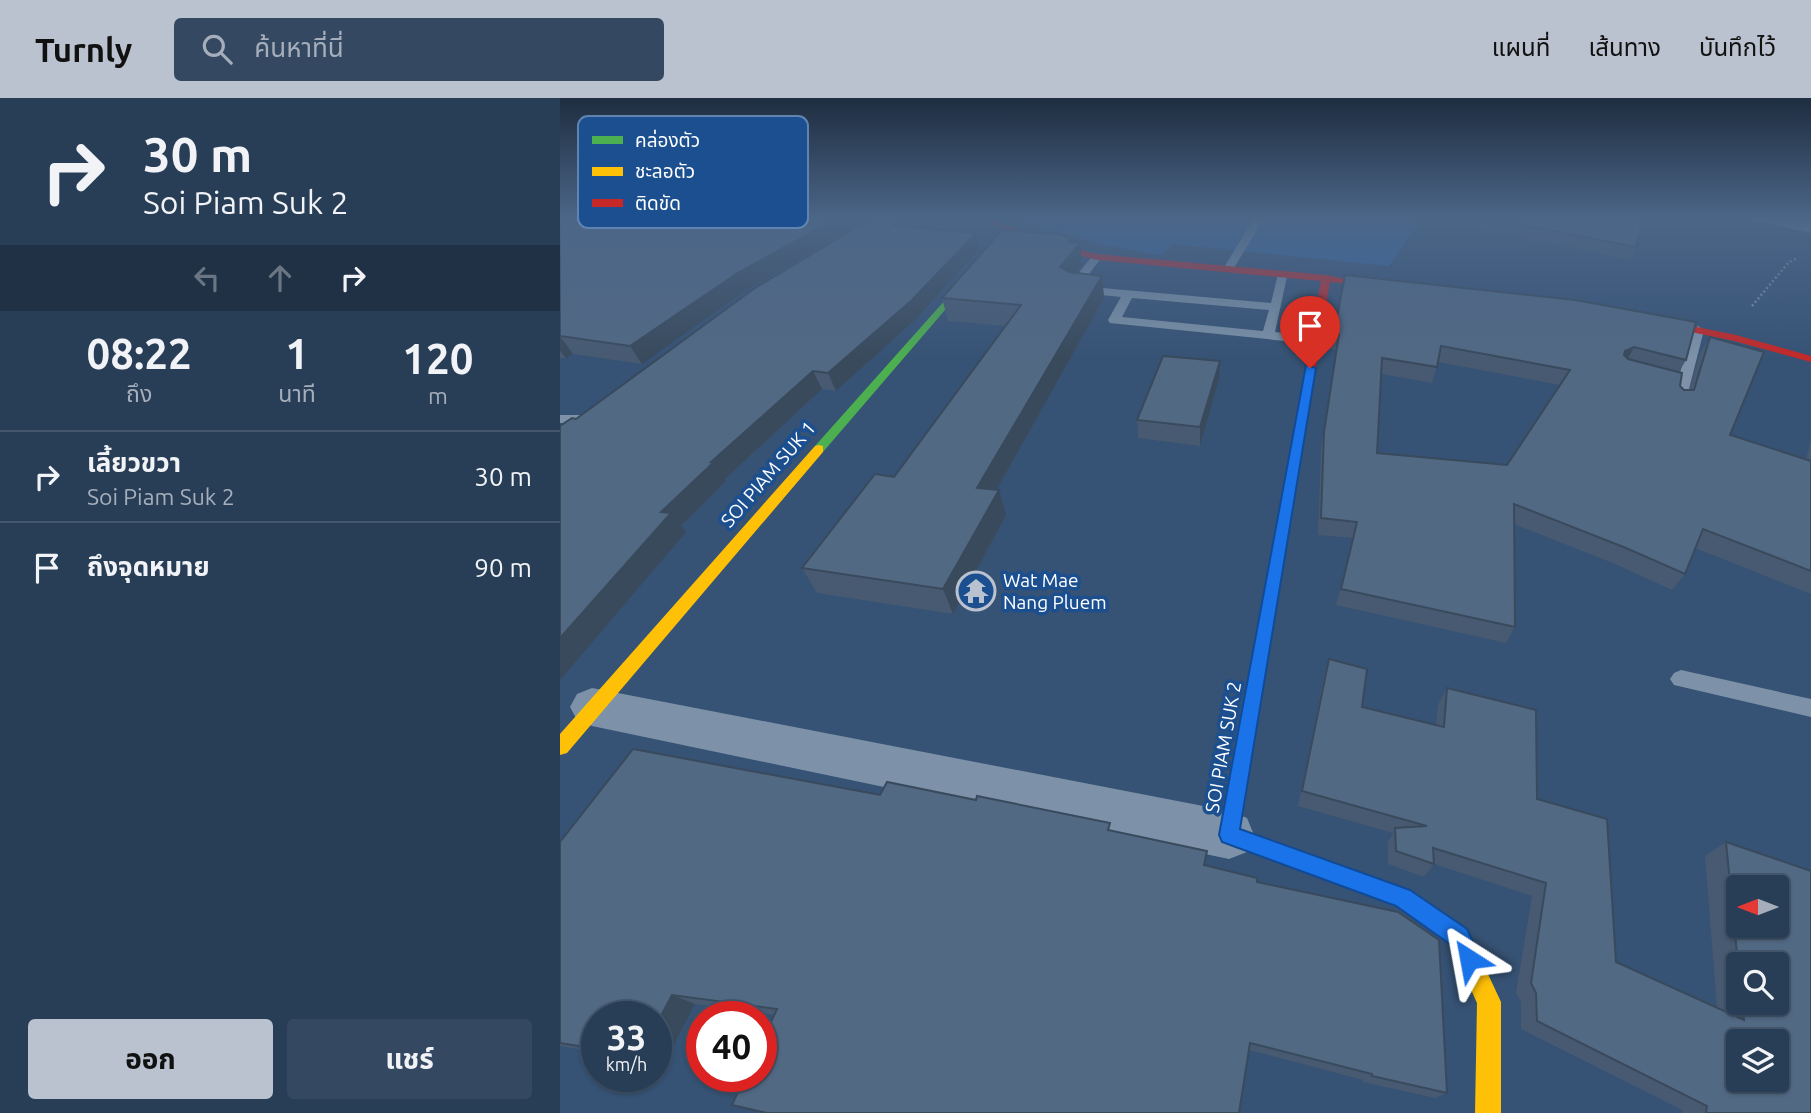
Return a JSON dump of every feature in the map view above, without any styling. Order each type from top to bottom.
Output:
[{"type":"street","name":"SOI PIAM SUK 1","points":[[560,747],[964,264]]},
{"type":"street","points":[[1177,264],[1367,282]]},
{"type":"street","name":"SOI PIAM SUK 2","points":[[1326,278],[1229,835],[1403,898],[1459,937],[1489,1002],[1488,1113]]},
{"type":"street","points":[[1620,315],[1736,338],[1811,359]]},
{"type":"street","points":[[560,439],[610,402]]},
{"type":"street","points":[[592,707],[1229,835]]},
{"type":"lane","points":[[1091,264],[1072,289],[1276,307]]},
{"type":"lane","points":[[1228,269],[1231,264]]},
{"type":"lane","points":[[1268,335],[1284,274]]},
{"type":"lane","points":[[1128,294],[1114,320],[1315,340]]},
{"type":"lane","points":[[1679,401],[1677,384],[1698,330]]},
{"type":"lane","points":[[560,419],[588,419]]},
{"type":"lane","points":[[1681,679],[1811,708]]},
{"type":"path","points":[[1736,338],[1753,304],[1787,264]]},
{"type":"building","points":[[560,264],[753,264],[630,346],[560,336]]},
{"type":"building","points":[[795,264],[946,264],[911,301],[828,373],[813,371],[711,462],[714,462],[661,512],[671,513],[560,638],[560,426],[572,418],[576,419],[755,288]]},
{"type":"building","points":[[972,264],[1062,264],[1060,267],[1069,272],[1102,276],[977,488],[999,490],[943,589],[802,568],[875,474],[894,477],[1021,305],[942,298]]},
{"type":"building","points":[[1345,275],[1575,300],[1696,322],[1686,360],[1634,347],[1625,351],[1624,355],[1628,359],[1682,373],[1680,386],[1684,390],[1694,390],[1710,337],[1764,352],[1730,435],[1811,461],[1811,571],[1703,529],[1685,574],[1514,504],[1515,627],[1341,589],[1357,522],[1321,518],[1324,432],[1339,334],[1334,333]],"holes":[[[1441,346],[1570,370],[1507,465],[1377,453],[1382,358],[1437,367]]]},
{"type":"building","points":[[1163,356],[1220,361],[1200,427],[1137,420]]},
{"type":"building","points":[[1329,659],[1367,669],[1362,707],[1444,727],[1447,688],[1536,710],[1537,799],[1607,819],[1616,962],[1726,1012],[1726,1015],[1744,1020],[1743,1015],[1789,1015],[1789,952],[1737,952],[1735,938],[1789,938],[1789,875],[1729,875],[1726,842],[1811,871],[1811,1113],[1706,1113],[1707,1106],[1537,1021],[1536,993],[1531,983],[1546,883],[1433,848],[1434,864],[1396,851],[1395,828],[1427,826],[1302,791]]},
{"type":"building","points":[[633,749],[880,795],[887,782],[976,800],[977,796],[1110,823],[1108,830],[1207,851],[1204,865],[1257,878],[1257,882],[1398,912],[1439,940],[1447,1093],[1250,1043],[1239,1113],[767,1113],[732,1105],[738,1092],[777,1092],[777,1001],[717,1001],[672,995],[669,1001],[581,1001],[581,1046],[560,1043],[560,842]]},
{"type":"traffic: fast","points":[[819,449],[979,265]]},
{"type":"traffic: slow","points":[[560,747],[819,449]]},
{"type":"traffic: slow","points":[[1246,737],[1229,835],[1403,898],[1459,937],[1489,1002],[1488,1113]]},
{"type":"traffic: jam","points":[[1175,264],[1351,281]]},
{"type":"traffic: jam","points":[[1246,737],[1326,278]]},
{"type":"traffic: jam","points":[[1643,319],[1736,338],[1811,359]]},
{"type":"place","name":"Wat Mae Nang Pluem","points":[[976,591]]},
{"type":"route","points":[[1310,368],[1229,835],[1403,898],[1459,937],[1469,959]]}]
